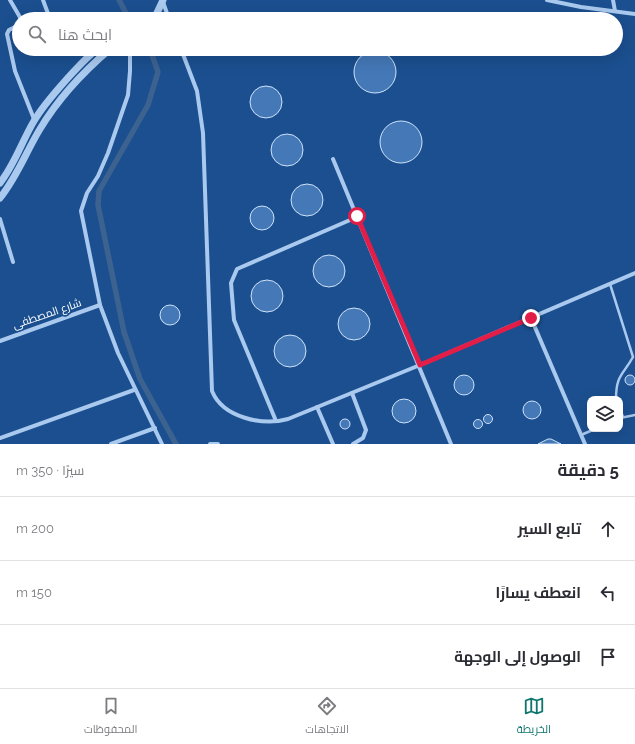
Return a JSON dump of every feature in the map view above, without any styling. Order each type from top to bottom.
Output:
[{"type":"street","points":[[43,0],[47,12]]},
{"type":"street","points":[[546,0],[580,7],[621,12]]},
{"type":"street","points":[[580,7],[581,0]]},
{"type":"street","points":[[613,0],[614,11]]},
{"type":"street","points":[[13,1],[18,12]]},
{"type":"street","points":[[158,12],[163,1]]},
{"type":"street","points":[[163,1],[167,12]]},
{"type":"street","points":[[623,12],[635,14]]},
{"type":"street","points":[[12,28],[9,30],[7,34],[15,71],[35,120]]},
{"type":"street","points":[[0,183],[15,159],[35,120],[52,96],[90,56]]},
{"type":"street","points":[[0,198],[17,173],[33,141],[58,102],[82,75],[102,56]]},
{"type":"street","points":[[130,56],[128,95],[108,153],[98,176],[87,193],[81,211],[100,305],[134,390],[162,444]]},
{"type":"street","points":[[184,56],[197,91],[202,133],[212,391],[219,403],[239,416],[276,421],[288,419],[420,365],[635,273]]},
{"type":"street","points":[[52,96],[58,102]]},
{"type":"street","points":[[333,159],[420,365],[451,444]]},
{"type":"street","points":[[276,421],[234,320],[231,283],[234,272],[237,269],[357,216]]},
{"type":"street","points":[[0,219],[14,262]]},
{"type":"street","name":"شارع المصطفى","points":[[0,340],[100,305]]},
{"type":"street","points":[[531,318],[585,444]]},
{"type":"street","points":[[0,438],[134,390]]},
{"type":"street","points":[[352,393],[366,430],[363,438],[352,444]]},
{"type":"street","points":[[317,407],[333,444]]},
{"type":"street","points":[[111,444],[155,428]]},
{"type":"street","points":[[210,444],[218,444]]},
{"type":"lane","points":[[610,284],[633,357],[622,371],[616,384],[616,396]]},
{"type":"lane","points":[[623,417],[635,415]]},
{"type":"lane","points":[[581,435],[588,432]]},
{"type":"building","points":[[361,56],[389,56],[393,60],[396,68],[396,76],[393,84],[387,90],[379,93],[371,93],[363,90],[357,84],[354,76],[354,68],[357,60]]},
{"type":"building","points":[[263,86],[269,86],[279,93],[282,102],[281,108],[275,115],[269,118],[263,118],[253,111],[250,105],[250,99],[257,89]]},
{"type":"building","points":[[397,121],[405,121],[413,124],[419,130],[422,142],[419,154],[413,160],[405,163],[397,163],[389,160],[383,154],[380,146],[380,138],[383,130],[389,124]]},
{"type":"building","points":[[284,134],[290,134],[300,141],[303,150],[302,156],[296,163],[290,166],[284,166],[274,159],[271,153],[271,147],[278,137]]},
{"type":"building","points":[[304,184],[310,184],[320,191],[323,200],[322,206],[316,213],[310,216],[304,216],[294,209],[291,203],[291,197],[298,187]]},
{"type":"building","points":[[262,206],[270,210],[274,218],[270,226],[262,230],[254,226],[250,218],[254,210]]},
{"type":"building","points":[[326,255],[332,255],[342,262],[345,271],[344,277],[338,284],[332,287],[326,287],[316,280],[313,274],[313,268],[320,258]]},
{"type":"building","points":[[264,280],[270,280],[280,287],[283,296],[282,302],[276,309],[270,312],[264,312],[254,305],[251,299],[251,293],[258,283]]},
{"type":"building","points":[[170,305],[177,308],[180,315],[177,322],[170,325],[163,322],[160,315],[163,308]]},
{"type":"building","points":[[351,308],[357,308],[367,315],[370,324],[369,330],[363,337],[357,340],[351,340],[341,333],[338,327],[338,321],[345,311]]},
{"type":"building","points":[[287,335],[293,335],[303,342],[306,351],[305,357],[299,364],[293,367],[287,367],[277,360],[274,354],[274,348],[281,338]]},
{"type":"building","points":[[464,375],[471,378],[474,385],[471,392],[464,395],[457,392],[454,385],[457,378]]},
{"type":"building","points":[[630,375],[635,380],[630,385],[625,380]]},
{"type":"building","points":[[404,399],[412,403],[416,411],[412,419],[404,423],[396,419],[392,411],[396,403]]},
{"type":"building","points":[[532,401],[538,404],[541,410],[538,416],[532,419],[526,416],[523,410],[526,404]]},
{"type":"building","points":[[486,415],[490,415],[492,419],[490,423],[486,423],[484,421],[484,417]]},
{"type":"building","points":[[343,419],[347,419],[349,420],[349,428],[343,429],[340,426],[340,422]]},
{"type":"building","points":[[476,420],[480,420],[482,424],[480,428],[476,428],[474,426],[474,422]]},
{"type":"building","points":[[551,439],[561,444],[538,444]]},
{"type":"waterway","points":[[119,0],[125,12]]},
{"type":"waterway","points":[[152,56],[158,72],[148,105],[99,191],[98,205],[124,332],[140,379],[176,444]]},
{"type":"route","points":[[357,216],[420,365],[531,318]]}]
